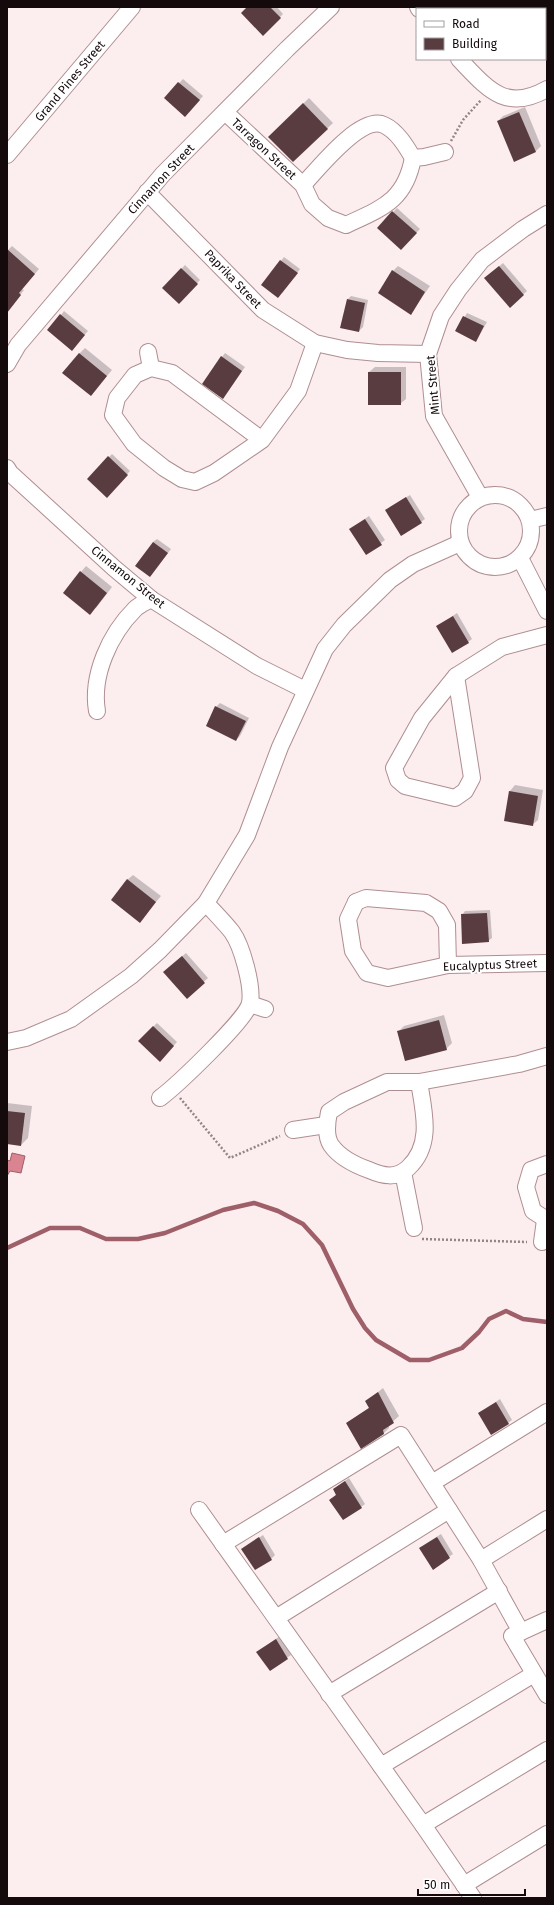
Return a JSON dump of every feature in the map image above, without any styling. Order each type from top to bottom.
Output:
[{"type":"street","name":"Grand Pines Street","points":[[7,155],[132,7]]},
{"type":"street","name":"Cinnamon Street","points":[[7,364],[18,346],[147,192],[287,49],[331,7]]},
{"type":"street","points":[[461,60],[489,90],[504,97],[523,100],[547,89]]},
{"type":"street","name":"Tarragon Street","points":[[225,112],[303,185],[312,204],[328,218],[346,226],[387,205],[402,188],[410,171],[413,158],[396,135],[384,125],[372,123],[356,132],[332,153],[303,185]]},
{"type":"street","points":[[413,158],[445,152]]},
{"type":"street","name":"Paprika Street","points":[[147,192],[263,310],[315,343],[347,350],[428,354]]},
{"type":"street","name":"Mint Street","points":[[480,498],[434,416],[428,354],[440,316],[482,260],[523,229],[547,214]]},
{"type":"street","points":[[262,440],[172,373],[151,368],[135,375],[118,398],[113,415],[134,444],[164,468],[182,479],[195,482],[214,473],[262,440],[298,391],[315,343]]},
{"type":"street","points":[[148,352],[151,368]]},
{"type":"street","name":"Cinnamon Street","points":[[7,468],[10,473],[114,568],[151,599],[258,666],[305,690]]},
{"type":"street","points":[[500,494],[510,498],[519,503],[530,520],[532,530],[530,541],[526,550],[520,558],[510,565],[498,568],[486,567],[471,558],[460,544],[458,533],[462,517],[470,503],[480,498],[500,494]]},
{"type":"street","points":[[530,520],[547,516]]},
{"type":"street","points":[[7,1042],[26,1038],[77,1014],[131,976],[160,950],[206,902],[246,835],[280,747],[325,649],[344,625],[390,580],[413,564],[460,544]]},
{"type":"street","points":[[520,558],[547,611]]},
{"type":"street","points":[[97,711],[95,696],[96,685],[114,636],[136,608],[151,599]]},
{"type":"street","points":[[456,676],[472,778],[465,791],[455,798],[393,782],[394,768],[422,718],[456,676],[502,647],[547,635]]},
{"type":"street","name":"Eucalyptus Street","points":[[448,965],[447,925],[438,910],[426,903],[352,897],[348,919],[353,952],[367,973],[388,978],[448,965],[547,963]]},
{"type":"street","points":[[166,1093],[203,1060],[243,1014],[257,1006],[241,952],[233,934],[206,902]]},
{"type":"street","points":[[419,1082],[425,1129],[424,1139],[417,1160],[403,1172],[393,1176],[374,1172],[349,1162],[331,1145],[326,1125],[329,1112],[344,1102],[386,1082],[419,1082],[519,1064],[547,1056]]},
{"type":"street","points":[[293,1130],[326,1125]]},
{"type":"street","points":[[542,1242],[546,1220],[533,1211],[526,1188],[531,1170],[547,1164]]},
{"type":"street","points":[[403,1172],[414,1228]]},
{"type":"street","points":[[432,1483],[547,1412]]},
{"type":"street","points":[[223,1544],[401,1435],[481,1560],[521,1632]]},
{"type":"street","points":[[199,1510],[423,1825],[468,1892],[547,1834]]},
{"type":"street","points":[[276,1618],[449,1510]]},
{"type":"street","points":[[481,1560],[547,1519]]},
{"type":"street","points":[[330,1694],[499,1591]]},
{"type":"street","points":[[547,1620],[512,1636],[547,1695]]},
{"type":"street","points":[[381,1766],[534,1674]]},
{"type":"street","points":[[423,1825],[547,1750]]},
{"type":"path","points":[[445,152],[463,120],[489,90]]},
{"type":"path","points":[[166,1093],[230,1158],[293,1130]]},
{"type":"path","points":[[414,1228],[419,1239],[542,1242]]},
{"type":"shaded area","points":[[12,1153],[25,1156],[21,1173],[10,1171],[7,1176],[7,1160],[10,1161]]},
{"type":"building","points":[[247,7],[270,7],[281,18],[263,36],[241,13]]},
{"type":"building","points":[[178,82],[200,100],[185,117],[164,98]]},
{"type":"building","points":[[303,103],[328,129],[293,162],[268,137]]},
{"type":"building","points":[[519,112],[536,152],[514,162],[497,121]]},
{"type":"building","points":[[392,211],[417,233],[401,250],[377,228]]},
{"type":"building","points":[[7,249],[35,274],[19,293],[21,295],[7,313]]},
{"type":"building","points":[[280,260],[298,273],[278,298],[261,285]]},
{"type":"building","points":[[499,266],[524,295],[510,308],[484,278]]},
{"type":"building","points":[[181,268],[198,284],[179,304],[162,288]]},
{"type":"building","points":[[392,270],[425,292],[411,315],[378,293]]},
{"type":"building","points":[[347,299],[365,303],[359,332],[340,328]]},
{"type":"building","points":[[60,314],[85,335],[72,351],[47,330]]},
{"type":"building","points":[[463,316],[484,326],[476,342],[455,331]]},
{"type":"building","points":[[79,353],[107,376],[91,396],[62,373]]},
{"type":"building","points":[[221,356],[242,371],[223,399],[202,384]]},
{"type":"building","points":[[368,372],[401,372],[401,405],[368,405]]},
{"type":"building","points":[[108,456],[128,475],[107,498],[87,479]]},
{"type":"building","points":[[406,497],[422,523],[401,536],[385,510]]},
{"type":"building","points":[[365,519],[382,545],[366,555],[349,529]]},
{"type":"building","points":[[153,542],[168,553],[150,577],[135,566]]},
{"type":"building","points":[[80,571],[107,593],[90,615],[63,593]]},
{"type":"building","points":[[453,616],[469,643],[452,653],[436,626]]},
{"type":"building","points":[[215,706],[246,721],[236,741],[206,726]]},
{"type":"building","points":[[509,791],[538,796],[533,826],[504,821]]},
{"type":"building","points":[[127,879],[156,902],[140,923],[111,900]]},
{"type":"building","points":[[487,913],[489,942],[462,944],[461,914]]},
{"type":"building","points":[[182,956],[205,983],[187,999],[163,972]]},
{"type":"building","points":[[439,1020],[447,1050],[405,1061],[397,1031]]},
{"type":"building","points":[[153,1026],[174,1046],[160,1062],[138,1041]]},
{"type":"building","points":[[7,1111],[25,1113],[21,1146],[7,1144]]},
{"type":"building","points":[[378,1392],[394,1423],[383,1430],[384,1434],[361,1449],[346,1423],[369,1408],[365,1401]]},
{"type":"building","points":[[496,1402],[509,1424],[491,1435],[478,1413]]},
{"type":"building","points":[[345,1481],[362,1508],[343,1520],[329,1500],[336,1495],[333,1489]]},
{"type":"building","points":[[259,1537],[272,1560],[255,1570],[241,1549]]},
{"type":"building","points":[[437,1537],[450,1558],[433,1570],[419,1548]]},
{"type":"building","points":[[276,1639],[288,1659],[270,1671],[256,1652]]},
{"type":"waterway","points":[[7,1248],[50,1228],[80,1228],[106,1239],[138,1239],[165,1233],[223,1210],[254,1203],[278,1211],[303,1224],[322,1245],[353,1309],[365,1328],[376,1340],[410,1360],[429,1360],[462,1348],[479,1332],[489,1319],[506,1311],[523,1319],[547,1322]]}]
